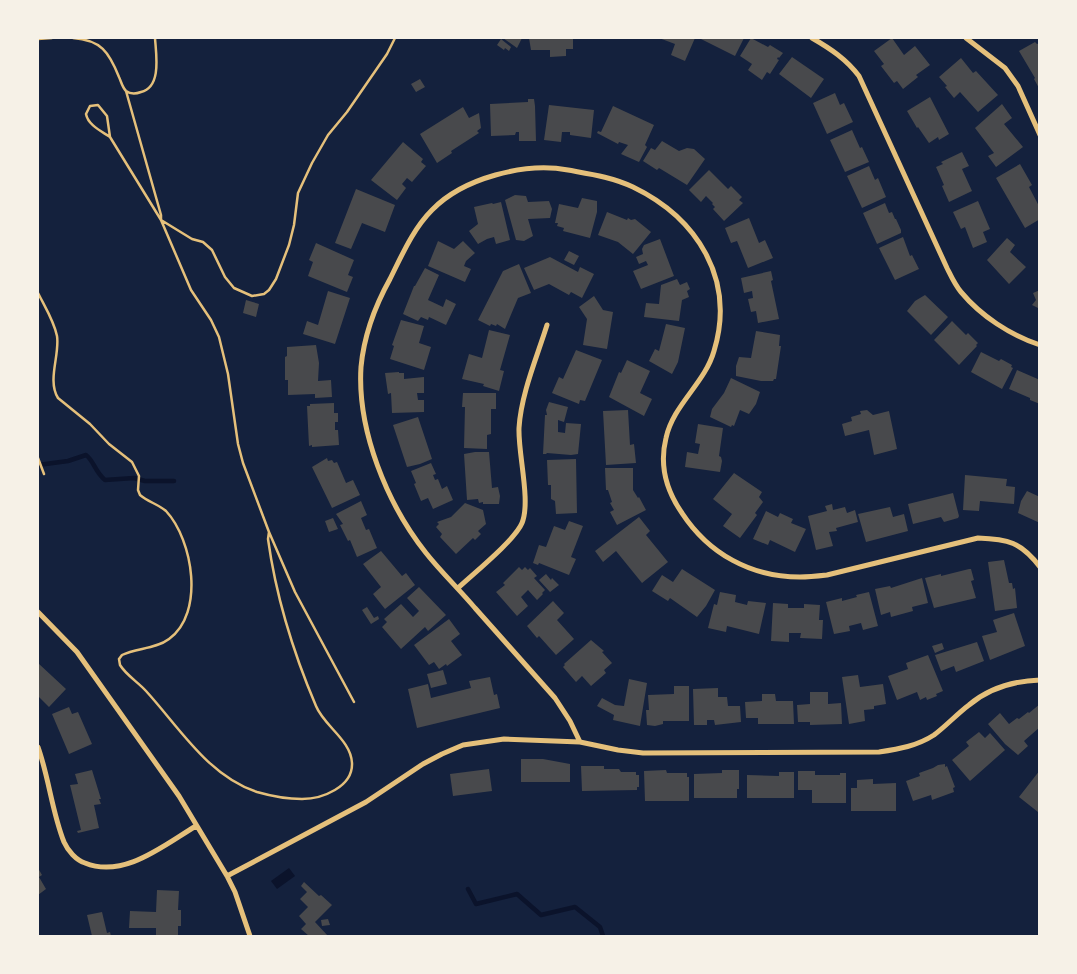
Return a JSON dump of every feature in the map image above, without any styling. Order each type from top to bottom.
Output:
[{"type":"street","points":[[812,38],[838,53],[859,76],[947,268],[960,292],[977,308],[1005,329],[1040,345]]},
{"type":"street","points":[[966,38],[1005,68],[1018,86],[1040,136]]},
{"type":"street","points":[[580,742],[570,721],[555,698],[426,552],[400,515],[383,479],[369,436],[362,400],[361,367],[366,336],[377,304],[412,236],[430,211],[451,193],[483,178],[519,170],[560,168],[597,175],[631,186],[657,201],[678,217],[697,238],[711,263],[719,291],[720,319],[714,351],[703,376],[678,410],[667,432],[662,455],[664,477],[674,502],[692,530],[714,550],[742,566],[771,574],[801,578],[826,574],[978,538],[1002,539],[1019,546],[1040,567]]},
{"type":"street","points":[[458,588],[512,537],[522,522],[525,501],[519,449],[519,427],[523,403],[547,325]]},
{"type":"street","points":[[38,612],[77,652],[179,796],[227,876],[235,892],[250,936]]},
{"type":"street","points":[[227,876],[366,802],[423,764],[462,745],[504,739],[580,742],[643,753],[880,752],[916,744],[934,734],[984,694],[1023,680],[1040,680]]},
{"type":"street","points":[[38,746],[65,844],[77,860],[96,868],[117,867],[135,861],[196,826]]},
{"type":"path","points":[[38,39],[52,38]]},
{"type":"path","points":[[73,38],[91,40],[104,50],[113,63],[126,91],[150,172],[161,220]]},
{"type":"path","points":[[126,91],[136,93],[147,90],[151,86],[156,74],[155,38]]},
{"type":"path","points":[[161,220],[192,239],[203,242],[212,250],[225,278],[234,288],[252,296],[264,294],[269,290],[289,245],[294,225],[298,193],[312,163],[328,135],[347,112],[387,54],[395,38]]},
{"type":"path","points":[[110,137],[86,119],[90,106],[98,105],[104,112],[110,137],[161,220],[191,290],[211,320],[219,337],[228,374],[238,444],[243,463],[269,532],[295,592],[354,702]]},
{"type":"path","points":[[38,293],[54,325],[57,336],[55,393],[58,398],[90,424],[109,444],[132,462],[139,476],[138,490],[140,495],[159,505],[174,522],[183,538],[190,569],[190,600],[184,617],[173,636],[165,642],[122,655],[119,659],[120,664],[147,692],[186,740],[229,777],[263,794],[302,800],[333,791],[343,784],[350,775],[352,763],[348,750],[329,727],[317,708],[289,635],[276,588],[268,539],[269,532]]},
{"type":"path","points":[[38,458],[44,474]]},
{"type":"water","points":[[289,868],[295,876],[277,889],[271,881]]},
{"type":"building","points":[[503,38],[522,38],[517,48]]},
{"type":"building","points":[[529,38],[573,38],[573,49],[566,49],[566,56],[550,57],[550,50],[531,50]]},
{"type":"building","points":[[659,38],[695,38],[685,61],[671,55],[675,44]]},
{"type":"building","points":[[701,38],[744,38],[735,56]]},
{"type":"building","points":[[751,38],[768,47],[770,45],[783,53],[778,57],[777,59],[779,60],[770,74],[767,72],[762,80],[748,70],[752,64],[740,56]]},
{"type":"building","points":[[892,38],[904,55],[915,46],[930,65],[916,75],[918,77],[903,89],[897,81],[894,83],[881,66],[884,64],[874,51]]},
{"type":"building","points":[[501,39],[511,47],[509,51],[497,45]]},
{"type":"building","points":[[1035,42],[1037,44],[1040,43],[1040,90],[1019,51]]},
{"type":"building","points":[[792,57],[824,79],[811,98],[779,74]]},
{"type":"building","points":[[961,58],[973,73],[976,71],[998,95],[978,112],[960,92],[954,98],[939,77]]},
{"type":"building","points":[[420,79],[425,87],[416,92],[411,84]]},
{"type":"building","points":[[835,93],[840,105],[844,103],[853,122],[827,134],[813,103]]},
{"type":"building","points":[[930,97],[949,134],[939,140],[938,137],[929,143],[907,111]]},
{"type":"building","points":[[528,99],[534,99],[536,141],[519,141],[519,132],[516,132],[515,135],[491,136],[490,104],[528,102]]},
{"type":"building","points":[[1002,104],[1012,118],[1004,124],[1023,147],[996,167],[988,156],[994,153],[975,128]]},
{"type":"building","points":[[549,105],[594,110],[591,138],[570,135],[570,132],[562,132],[561,142],[544,140]]},
{"type":"building","points":[[613,106],[654,125],[645,145],[647,147],[639,162],[621,154],[628,145],[619,142],[618,144],[597,133],[598,131],[601,132]]},
{"type":"building","points":[[463,107],[469,118],[479,113],[481,128],[477,131],[479,133],[451,151],[452,153],[437,163],[420,134]]},
{"type":"building","points":[[852,130],[869,162],[845,172],[830,140]]},
{"type":"building","points":[[662,141],[679,151],[687,148],[694,149],[705,159],[687,185],[659,168],[657,170],[643,161],[651,148],[655,150]]},
{"type":"building","points":[[403,142],[423,159],[421,162],[426,166],[412,182],[407,178],[402,184],[406,188],[397,200],[371,180]]},
{"type":"building","points":[[962,152],[969,166],[962,169],[972,191],[949,202],[936,167],[943,164],[941,162]]},
{"type":"building","points":[[1020,164],[1032,185],[1029,187],[1040,208],[1040,219],[1025,228],[996,178]]},
{"type":"building","points":[[869,166],[875,180],[878,178],[886,197],[862,208],[847,176]]},
{"type":"building","points":[[709,170],[728,189],[731,186],[742,197],[739,200],[743,203],[724,221],[713,209],[715,207],[713,203],[706,196],[701,202],[689,190]]},
{"type":"building","points":[[356,189],[395,205],[385,232],[362,223],[351,249],[335,243]]},
{"type":"building","points":[[515,195],[526,196],[528,202],[549,201],[552,209],[550,218],[528,219],[533,236],[524,241],[516,240],[505,200]]},
{"type":"building","points":[[582,198],[597,201],[597,212],[590,238],[563,231],[564,228],[557,226],[558,223],[555,223],[559,204],[578,208]]},
{"type":"building","points":[[978,201],[990,229],[983,232],[987,242],[973,248],[965,227],[961,229],[953,212]]},
{"type":"building","points":[[501,202],[510,240],[496,244],[494,237],[478,244],[469,231],[478,224],[474,207]]},
{"type":"building","points":[[885,203],[889,213],[892,212],[896,219],[901,233],[877,244],[863,213]]},
{"type":"building","points":[[607,212],[627,220],[628,218],[631,220],[635,219],[651,232],[633,254],[618,242],[598,235]]},
{"type":"building","points":[[749,218],[759,243],[765,240],[773,258],[748,268],[737,241],[731,243],[725,228]]},
{"type":"building","points":[[903,237],[910,256],[912,255],[919,269],[895,280],[879,248]]},
{"type":"building","points":[[1007,238],[1015,245],[1010,252],[1026,267],[1009,284],[987,260]]},
{"type":"building","points":[[660,239],[674,276],[641,289],[633,271],[648,265],[646,261],[639,264],[636,257],[643,254],[642,249],[644,245]]},
{"type":"building","points":[[438,241],[454,249],[463,241],[475,253],[466,261],[464,266],[471,269],[465,282],[428,266]]},
{"type":"building","points":[[316,243],[354,260],[348,275],[353,277],[347,292],[308,276],[313,262],[309,260]]},
{"type":"building","points":[[569,251],[579,256],[574,265],[564,260]]},
{"type":"building","points":[[550,257],[578,272],[580,267],[594,274],[582,298],[571,292],[569,295],[549,284],[534,290],[524,268]]},
{"type":"building","points":[[519,264],[531,293],[518,298],[505,329],[497,324],[496,326],[491,324],[490,326],[478,320],[503,271]]},
{"type":"building","points":[[425,268],[439,275],[428,300],[443,307],[446,299],[456,304],[446,325],[429,317],[428,320],[421,317],[418,321],[403,314],[414,286]]},
{"type":"building","points":[[771,271],[773,280],[771,281],[779,319],[758,323],[756,311],[751,312],[748,299],[753,298],[752,291],[744,293],[741,278]]},
{"type":"building","points":[[677,279],[680,285],[687,282],[690,289],[687,291],[689,297],[682,300],[679,321],[644,317],[646,303],[659,304],[661,285]]},
{"type":"building","points":[[1040,290],[1040,309],[1032,305],[1036,300],[1033,293]]},
{"type":"building","points":[[328,291],[350,298],[335,344],[303,334],[307,321],[318,325]]},
{"type":"building","points":[[925,295],[948,317],[931,335],[907,311],[915,301]]},
{"type":"building","points":[[594,296],[603,310],[613,312],[607,349],[583,345],[587,319],[579,307]]},
{"type":"building","points":[[246,300],[259,304],[256,317],[243,313]]},
{"type":"building","points":[[401,320],[424,326],[419,343],[431,347],[424,370],[390,359],[394,346],[392,345]]},
{"type":"building","points":[[952,321],[966,335],[968,333],[978,343],[959,365],[934,340]]},
{"type":"building","points":[[666,324],[685,328],[678,362],[672,374],[649,361],[655,349],[659,351]]},
{"type":"building","points":[[489,330],[510,335],[500,370],[504,371],[499,391],[483,386],[484,384],[462,379],[469,354],[482,358]]},
{"type":"building","points":[[756,331],[780,335],[779,346],[781,346],[776,379],[773,381],[761,381],[736,376],[736,366],[739,357],[751,358]]},
{"type":"building","points":[[316,345],[319,363],[318,381],[331,380],[332,397],[315,398],[315,394],[288,395],[288,380],[285,380],[287,347]]},
{"type":"building","points":[[576,350],[602,360],[585,401],[580,400],[579,404],[552,393],[559,377],[563,379]]},
{"type":"building","points":[[981,352],[1012,365],[1011,367],[1013,368],[1002,389],[971,372]]},
{"type":"building","points":[[627,360],[650,371],[640,393],[652,399],[644,416],[609,397],[619,372],[621,373]]},
{"type":"building","points":[[1017,370],[1040,380],[1040,404],[1009,389]]},
{"type":"building","points":[[385,373],[404,373],[404,379],[424,377],[424,393],[417,393],[418,400],[424,400],[424,412],[392,413],[391,393],[388,394]]},
{"type":"building","points":[[731,378],[760,392],[756,404],[749,414],[740,410],[734,426],[732,425],[731,427],[710,417],[712,409],[724,393]]},
{"type":"building","points":[[463,393],[496,393],[496,409],[491,409],[491,434],[487,435],[487,449],[464,448],[465,407],[462,407]]},
{"type":"building","points":[[549,402],[568,407],[564,422],[558,420],[558,432],[565,433],[566,423],[581,424],[578,454],[543,454],[545,415],[547,415],[546,410]]},
{"type":"building","points":[[334,403],[334,413],[338,413],[338,422],[335,422],[335,430],[338,430],[339,445],[309,446],[307,406],[310,406],[310,404]]},
{"type":"building","points":[[628,410],[630,445],[634,444],[636,463],[606,465],[603,411]]},
{"type":"building","points":[[867,410],[873,415],[889,411],[897,449],[874,455],[869,430],[845,436],[842,424],[852,421],[851,417],[861,414],[860,411]]},
{"type":"building","points":[[418,417],[432,459],[407,467],[393,425]]},
{"type":"building","points":[[698,424],[723,428],[719,456],[722,461],[720,472],[685,467],[687,452],[698,454],[700,444],[695,443]]},
{"type":"building","points":[[489,452],[492,488],[498,487],[499,504],[483,504],[483,502],[479,503],[478,499],[467,500],[464,454]]},
{"type":"building","points":[[327,458],[328,461],[337,462],[346,483],[353,480],[360,495],[332,508],[312,467]]},
{"type":"building","points":[[576,459],[577,513],[556,514],[555,501],[551,499],[551,485],[548,485],[547,460]]},
{"type":"building","points":[[431,463],[436,474],[433,475],[435,480],[438,479],[442,489],[447,486],[453,500],[433,509],[428,498],[421,501],[411,471]]},
{"type":"building","points":[[605,468],[633,468],[633,490],[646,510],[617,525],[610,512],[614,510],[610,503],[612,502],[608,490],[606,490]]},
{"type":"building","points":[[734,473],[762,492],[759,497],[763,502],[755,513],[757,515],[740,538],[723,526],[732,514],[713,499]]},
{"type":"building","points":[[965,475],[1007,479],[1006,486],[1015,487],[1014,504],[980,501],[979,511],[963,510]]},
{"type":"building","points":[[1027,491],[1040,497],[1040,523],[1018,513],[1021,501]]},
{"type":"building","points":[[953,493],[958,518],[944,522],[941,517],[913,524],[908,504]]},
{"type":"building","points":[[361,501],[367,515],[361,518],[366,530],[369,529],[377,548],[357,557],[350,540],[348,541],[340,525],[343,524],[336,514]]},
{"type":"building","points":[[465,503],[483,510],[486,524],[478,531],[481,534],[475,540],[473,538],[456,554],[440,537],[442,534],[436,527],[439,524],[437,522],[451,517]]},
{"type":"building","points":[[832,504],[833,510],[845,507],[847,513],[855,510],[858,522],[836,528],[837,531],[829,532],[833,546],[816,550],[808,516],[827,511],[825,506]]},
{"type":"building","points":[[890,507],[893,517],[904,514],[908,531],[866,542],[858,514]]},
{"type":"building","points":[[766,511],[778,517],[780,513],[793,519],[791,523],[806,529],[795,552],[770,540],[768,545],[753,539]]},
{"type":"building","points":[[639,517],[650,531],[646,535],[668,562],[642,583],[616,551],[603,562],[595,551]]},
{"type":"building","points":[[333,518],[338,529],[329,532],[325,521]]},
{"type":"building","points":[[569,521],[583,526],[571,557],[576,559],[569,575],[539,563],[538,565],[533,563],[539,545],[546,547],[554,526],[565,530]]},
{"type":"building","points":[[381,551],[402,576],[406,573],[415,585],[385,609],[373,594],[381,587],[363,564]]},
{"type":"building","points":[[1004,560],[1009,583],[1012,583],[1013,589],[1015,588],[1017,608],[995,611],[988,562]]},
{"type":"building","points":[[519,567],[522,570],[525,567],[528,570],[530,568],[537,576],[534,578],[545,590],[537,600],[528,590],[521,597],[528,606],[517,616],[496,592],[505,585],[503,583]]},
{"type":"building","points":[[682,569],[715,590],[697,617],[670,598],[668,601],[652,591],[662,575],[673,582]]},
{"type":"building","points":[[971,569],[974,580],[971,581],[976,598],[934,608],[925,578]]},
{"type":"building","points":[[546,574],[559,585],[550,592],[539,580]]},
{"type":"building","points":[[922,578],[928,603],[912,607],[913,611],[891,617],[890,612],[881,615],[875,589],[890,586],[891,588]]},
{"type":"building","points":[[419,587],[446,615],[428,631],[425,627],[401,649],[382,627],[387,622],[384,619],[401,604],[413,617],[419,611],[407,598]]},
{"type":"building","points":[[720,592],[736,595],[735,602],[747,605],[748,601],[766,603],[759,634],[727,626],[726,632],[708,628],[714,604],[717,605]]},
{"type":"building","points":[[869,592],[878,626],[863,630],[861,623],[849,626],[850,631],[834,634],[826,602],[842,598],[842,601]]},
{"type":"building","points":[[553,601],[564,613],[557,620],[574,639],[556,655],[527,626]]},
{"type":"building","points":[[773,603],[788,604],[788,608],[804,608],[804,604],[820,605],[819,620],[823,620],[822,639],[800,638],[801,633],[789,633],[789,642],[771,641]]},
{"type":"building","points":[[367,607],[374,618],[378,616],[379,619],[371,624],[362,610]]},
{"type":"building","points":[[1014,613],[1025,646],[990,660],[982,636],[997,632],[993,620]]},
{"type":"building","points":[[449,619],[460,634],[451,641],[462,655],[447,666],[446,664],[439,669],[434,662],[429,665],[414,645]]},
{"type":"building","points":[[591,640],[604,651],[602,652],[612,663],[604,670],[606,673],[591,686],[582,676],[576,682],[563,667]]},
{"type":"building","points":[[977,642],[984,661],[956,672],[954,666],[941,671],[935,655]]},
{"type":"building","points":[[942,643],[944,649],[935,653],[932,646]]},
{"type":"building","points":[[928,655],[943,691],[927,700],[926,697],[920,700],[917,692],[897,700],[888,676],[908,669],[906,663]]},
{"type":"building","points":[[38,663],[66,689],[49,707],[38,696]]},
{"type":"building","points":[[443,670],[447,684],[431,688],[427,674]]},
{"type":"building","points":[[858,675],[860,687],[883,684],[886,704],[874,706],[874,709],[864,710],[865,721],[849,724],[842,677]]},
{"type":"building","points":[[490,677],[494,695],[497,694],[500,708],[417,728],[408,689],[428,684],[431,698],[471,688],[469,681]]},
{"type":"building","points":[[629,679],[647,683],[640,726],[613,720],[614,715],[597,706],[602,698],[615,705],[624,706]]},
{"type":"building","points":[[674,686],[689,686],[689,721],[663,721],[663,724],[655,726],[647,725],[648,695],[674,694]]},
{"type":"building","points":[[718,688],[718,697],[727,697],[728,706],[740,706],[741,722],[715,725],[714,720],[707,720],[707,725],[694,725],[693,689]]},
{"type":"building","points":[[810,692],[828,692],[828,704],[841,703],[842,724],[810,725],[810,722],[798,722],[797,705],[810,704]]},
{"type":"building","points":[[762,694],[775,694],[776,701],[793,701],[794,724],[758,724],[758,718],[746,718],[745,702],[762,701]]},
{"type":"building","points":[[1040,704],[1040,727],[1024,741],[1028,746],[1018,755],[1005,744],[988,724],[1000,713],[1009,724],[1029,713]]},
{"type":"building","points":[[69,707],[72,714],[78,712],[92,744],[69,754],[52,714]]},
{"type":"building","points":[[979,732],[985,738],[990,733],[1005,750],[970,781],[952,760],[969,746],[966,742]]},
{"type":"building","points":[[521,759],[543,759],[570,764],[570,782],[521,782]]},
{"type":"building","points":[[945,764],[955,787],[953,788],[954,792],[932,800],[931,795],[913,801],[906,781],[920,776],[919,773]]},
{"type":"building","points":[[581,766],[604,766],[604,769],[636,772],[636,775],[639,775],[639,787],[637,787],[637,790],[582,791]]},
{"type":"building","points":[[489,769],[492,791],[453,796],[450,774]]},
{"type":"building","points":[[92,770],[101,799],[99,799],[101,804],[94,805],[99,828],[78,833],[77,831],[81,830],[70,785],[78,784],[75,774]]},
{"type":"building","points":[[666,770],[667,773],[687,773],[687,777],[689,777],[689,801],[645,801],[644,771]]},
{"type":"building","points":[[722,770],[739,770],[737,798],[694,798],[694,774],[722,773]]},
{"type":"building","points":[[1040,770],[1040,810],[1038,812],[1019,797]]},
{"type":"building","points":[[798,771],[815,771],[815,775],[840,775],[840,773],[846,773],[846,803],[812,803],[812,790],[798,790]]},
{"type":"building","points":[[779,772],[794,772],[794,798],[747,798],[747,775],[779,776]]},
{"type":"building","points":[[873,779],[873,784],[896,783],[896,811],[851,811],[851,788],[857,788],[857,780]]},
{"type":"building","points":[[38,868],[42,875],[39,877],[46,889],[38,895]]},
{"type":"building","points":[[304,882],[332,905],[315,922],[328,936],[309,936],[301,929],[306,924],[299,916],[308,907],[300,899],[307,892],[301,886]]},
{"type":"building","points":[[157,890],[179,891],[178,910],[181,910],[181,926],[178,926],[178,936],[156,936],[156,928],[129,928],[130,911],[156,912]]},
{"type":"building","points":[[102,912],[107,933],[110,932],[111,936],[92,936],[87,915]]},
{"type":"building","points":[[328,919],[330,925],[322,926],[321,920]]},
{"type":"waterway","points":[[38,465],[68,461],[86,455],[105,480],[134,478],[145,481],[174,481]]},
{"type":"waterway","points":[[468,889],[476,904],[517,894],[541,915],[575,907],[600,927],[603,936]]}]
